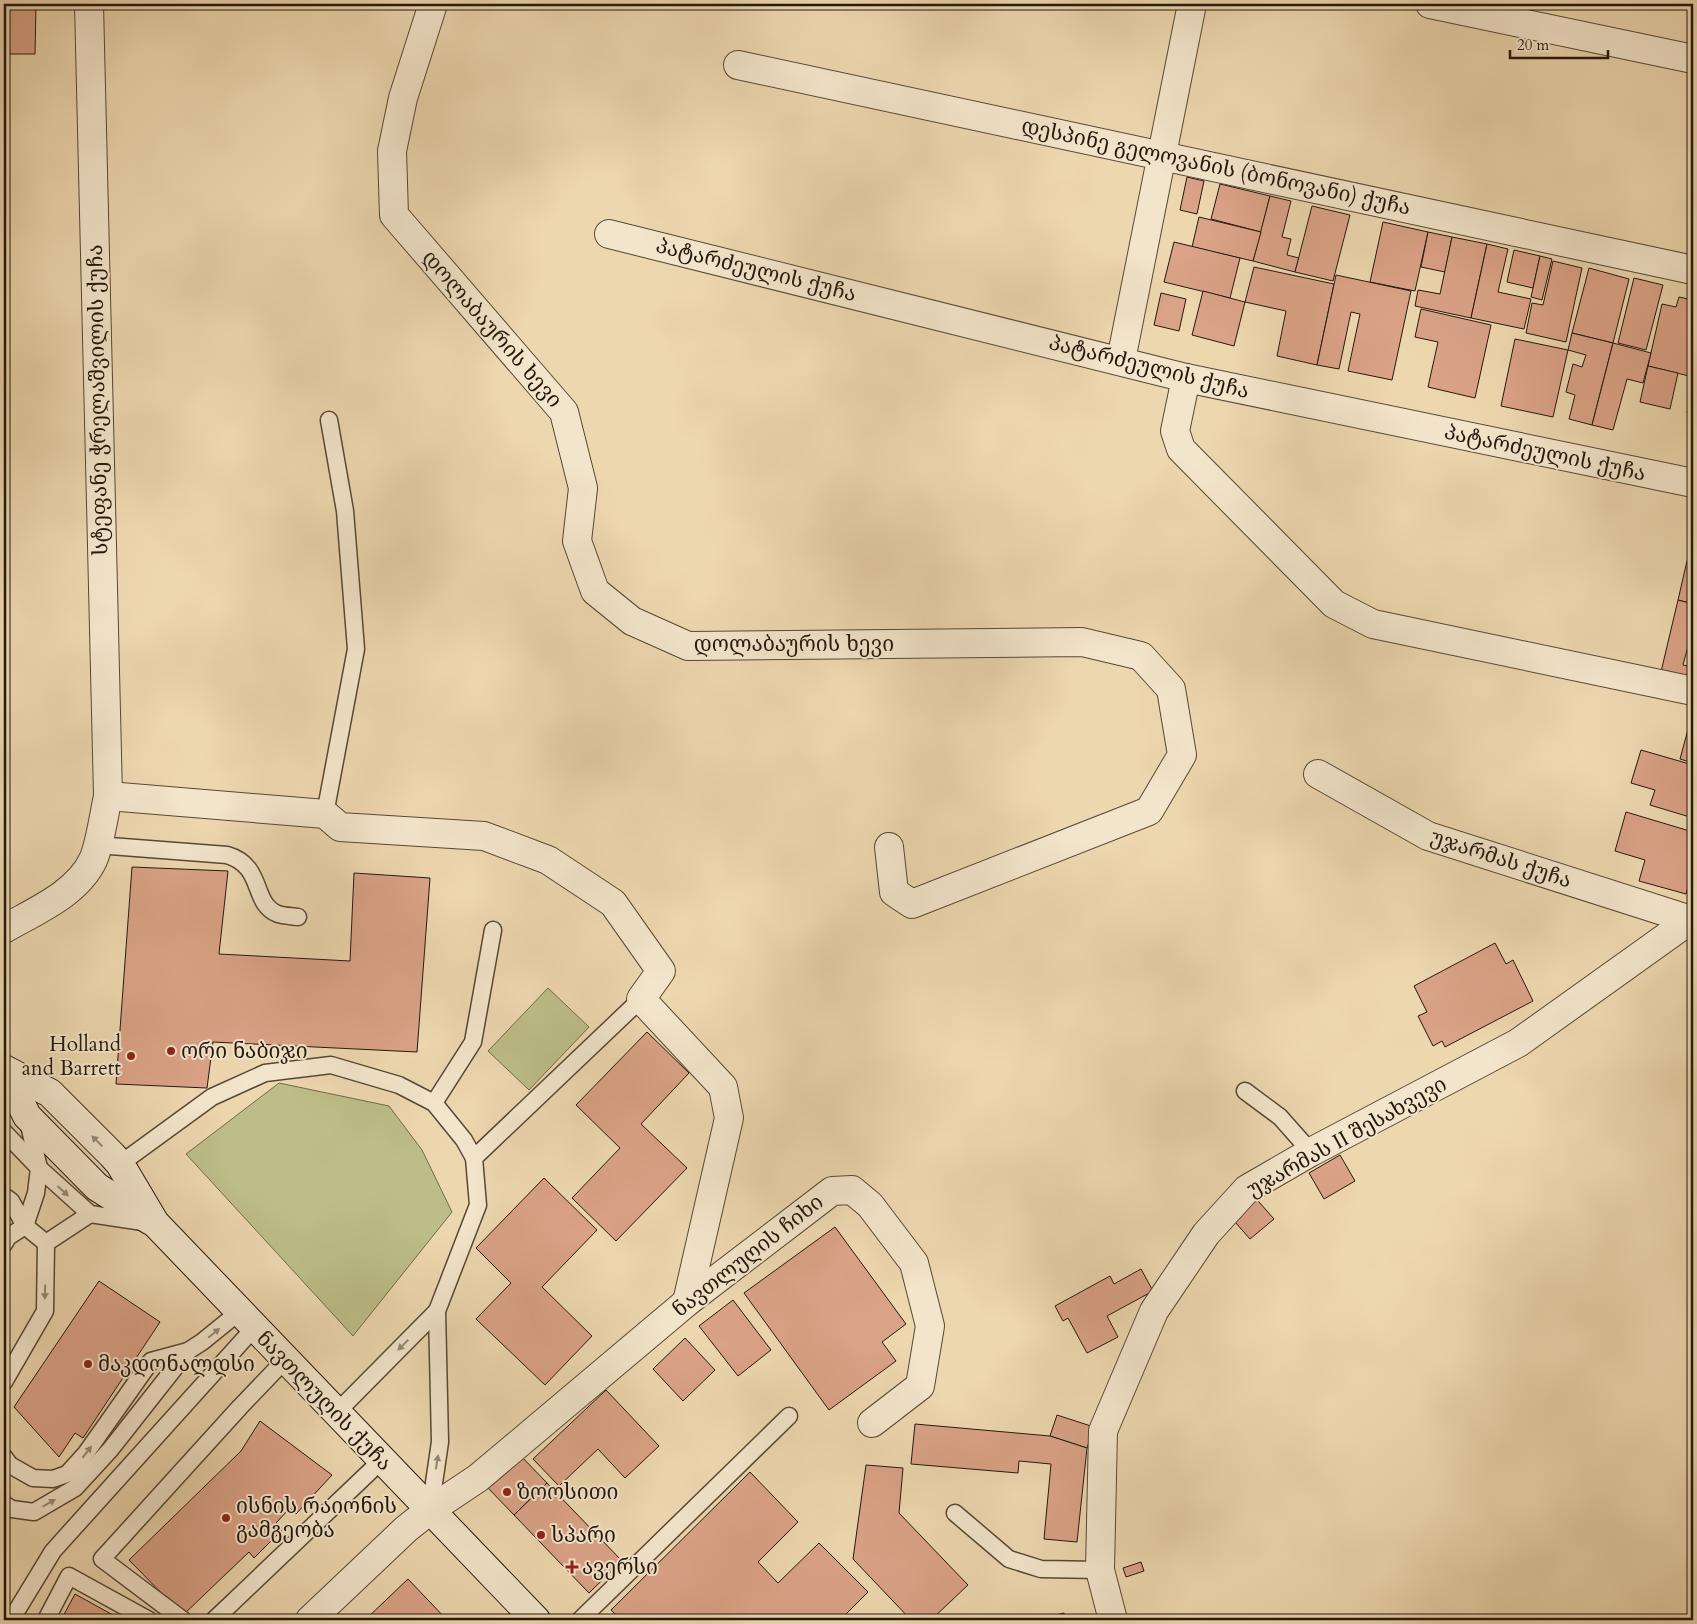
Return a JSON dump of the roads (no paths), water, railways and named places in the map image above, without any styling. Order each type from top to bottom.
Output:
[{"type":"street","name":"სტეფანე ჭრელაშვილის ქუჩა","points":[[4,929],[65,893],[82,877],[94,859],[108,796],[89,4]]},
{"type":"street","name":"დოლაბაურის ხევი","points":[[433,4],[403,98],[392,151],[394,215],[564,412],[583,488],[577,541],[595,591],[632,621],[688,646],[1082,642],[1141,656],[1171,690],[1182,755],[1149,811],[912,904],[894,892],[889,847]]},
{"type":"street","points":[[1121,360],[1192,4]]},
{"type":"street","points":[[1430,4],[1693,59]]},
{"type":"street","name":"დესპინე გელოვანის (ბონოვანი) ქუჩა","points":[[738,65],[1693,270]]},
{"type":"street","name":"პატარძეულის ქუჩა","points":[[609,234],[1121,360],[1186,378],[1693,484]]},
{"type":"street","points":[[1186,378],[1175,431],[1181,449],[1334,604],[1373,624],[1693,691]]},
{"type":"street","name":"უჯარმას ქუჩა","points":[[1318,774],[1428,836],[1692,919]]},
{"type":"street","points":[[108,796],[325,814],[340,827],[484,836],[548,860],[613,903],[661,970],[641,1000],[722,1087],[728,1118],[687,1302]]},
{"type":"street","name":"უჯარმას II შესახვევი","points":[[1113,1620],[1100,1570],[1103,1431],[1154,1311],[1206,1234],[1247,1189],[1311,1152],[1518,1043],[1692,919]]},
{"type":"street","name":"ნავთლუღის ქუჩა","points":[[4,1069],[27,1116],[97,1187],[155,1223]]},
{"type":"street","name":"ნავთლუღის ქუჩა","points":[[4,1069],[50,1093],[120,1164],[155,1223],[536,1620]]},
{"type":"street","name":"ნავთლუღის ჩიხი","points":[[310,1620],[387,1546],[430,1510],[478,1478],[687,1302],[832,1191],[852,1190],[870,1206],[914,1263],[930,1326],[920,1386],[872,1423]]},
{"type":"lane","points":[[325,814],[356,649],[345,511],[329,420]]},
{"type":"lane","points":[[97,846],[227,855],[240,859],[251,870],[263,900],[270,909],[278,914],[298,917]]},
{"type":"lane","points":[[434,1104],[473,1042],[493,930]]},
{"type":"lane","points":[[474,1158],[641,1000]]},
{"type":"lane","points":[[120,1164],[212,1096],[265,1073],[331,1065],[399,1085],[434,1104],[464,1140],[474,1158],[478,1205],[437,1311],[440,1442],[430,1510]]},
{"type":"lane","points":[[1245,1091],[1280,1117],[1311,1152]]},
{"type":"lane","points":[[4,1244],[8,1237],[25,1226],[36,1193],[39,1168],[27,1116]]},
{"type":"lane","points":[[4,1132],[39,1168],[90,1214],[155,1223]]},
{"type":"lane","points":[[4,1196],[12,1201],[25,1226],[46,1243]]},
{"type":"lane","points":[[46,1243],[90,1214]]},
{"type":"lane","points":[[4,1382],[45,1311],[46,1243]]},
{"type":"lane","points":[[336,1413],[437,1311]]},
{"type":"lane","points":[[4,1457],[10,1465],[33,1478],[53,1479],[67,1474],[86,1454],[151,1362],[188,1351],[247,1320]]},
{"type":"lane","points":[[11,1620],[53,1551],[247,1320]]},
{"type":"lane","points":[[4,1504],[12,1509],[34,1512],[75,1488],[110,1450],[188,1351]]},
{"type":"lane","points":[[183,1620],[102,1559],[285,1360]]},
{"type":"lane","points":[[580,1620],[789,1416]]},
{"type":"lane","points":[[214,1620],[382,1460]]},
{"type":"lane","points":[[955,1513],[1009,1559],[1041,1569],[1100,1570]]},
{"type":"lane","points":[[46,1620],[70,1576],[149,1620]]},
{"type":"place","name":"ორი ნაბიჯი","points":[[171,1051]]},
{"type":"place","name":"Holland and Barrett","points":[[131,1056]]},
{"type":"place","name":"მაკდონალდსი","points":[[88,1364]]},
{"type":"place","name":"ზოოსითი","points":[[507,1492]]},
{"type":"place","name":"ისნის რაიონის გამგეობა","points":[[226,1518]]},
{"type":"place","name":"სპარი","points":[[541,1535]]},
{"type":"place","name":"ავერსი","points":[[572,1567]]}]
